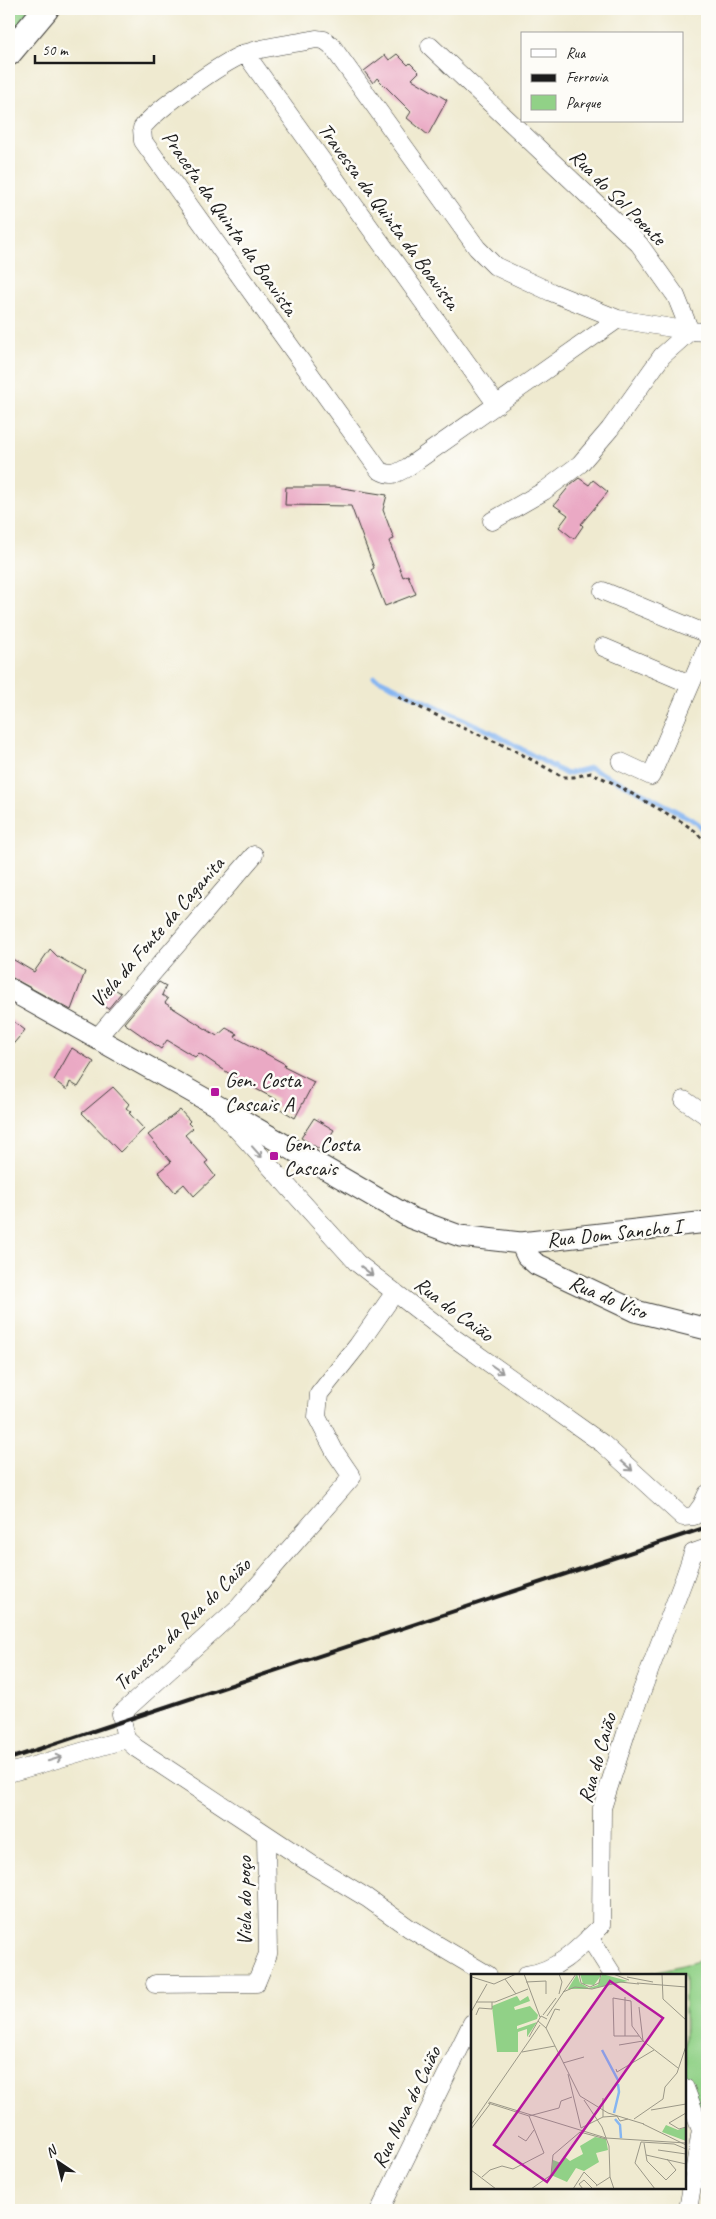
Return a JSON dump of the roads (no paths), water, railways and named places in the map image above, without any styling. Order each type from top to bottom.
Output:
[{"type":"highway","points":[[9,53],[46,9]]},
{"type":"main road","name":"Rua Dom Sancho I","points":[[9,989],[411,1218],[460,1236],[521,1243],[707,1222]]},
{"type":"main road","name":"Rua do Viso","points":[[521,1243],[527,1256],[536,1264],[620,1305],[651,1316],[707,1329]]},
{"type":"street","name":"Praceta da Quinta da Boavista","points":[[618,319],[497,405],[395,474],[387,474],[379,470],[148,149],[143,140],[142,128],[148,120],[230,61],[245,53],[324,40],[331,45],[485,257],[494,266],[551,292],[618,319],[699,331]]},
{"type":"street","name":"Rua do Sol Poente","points":[[430,46],[639,244],[699,331]]},
{"type":"street","name":"Travessa da Quinta da Boavista","points":[[245,53],[497,405]]},
{"type":"street","points":[[492,521],[544,491],[580,464],[610,429],[662,356],[699,331]]},
{"type":"street","points":[[603,591],[707,634]]},
{"type":"street","points":[[603,647],[690,684]]},
{"type":"street","points":[[621,762],[651,776],[707,647]]},
{"type":"street","name":"Viela da Fonte da Caganita","points":[[96,1038],[254,855]]},
{"type":"street","points":[[684,1100],[707,1116]]},
{"type":"street","name":"Rua do Caião","points":[[212,1103],[357,1263],[454,1338],[603,1444],[683,1517],[694,1516],[702,1506],[707,1494]]},
{"type":"street","name":"Travessa da Rua do Caião","points":[[126,1739],[121,1714],[239,1607],[352,1476],[335,1452],[317,1417],[319,1394],[358,1345],[395,1292]]},
{"type":"street","name":"Rua do Caião","points":[[535,1974],[566,1960],[600,1926],[602,1808],[627,1730],[684,1579],[700,1551]]},
{"type":"street","points":[[9,1773],[126,1739],[136,1748],[266,1835],[367,1898],[409,1928],[486,1974]]},
{"type":"street","name":"Viela do poço","points":[[154,1984],[256,1983],[268,1954],[266,1835]]},
{"type":"street","points":[[589,1937],[612,1974]]},
{"type":"street","name":"Rua Nova do Caião","points":[[380,2210],[471,2025]]},
{"type":"street","points":[[686,2091],[701,2130],[688,2210]]},
{"type":"waterway","points":[[374,677],[493,733],[566,774],[590,768],[645,794],[696,822],[707,835]]},
{"type":"railway","points":[[9,1759],[707,1527]]},
{"type":"place","name":"Gen. Costa Cascais A","points":[[215,1092]]},
{"type":"place","name":"Gen. Costa Cascais","points":[[274,1156]]}]
